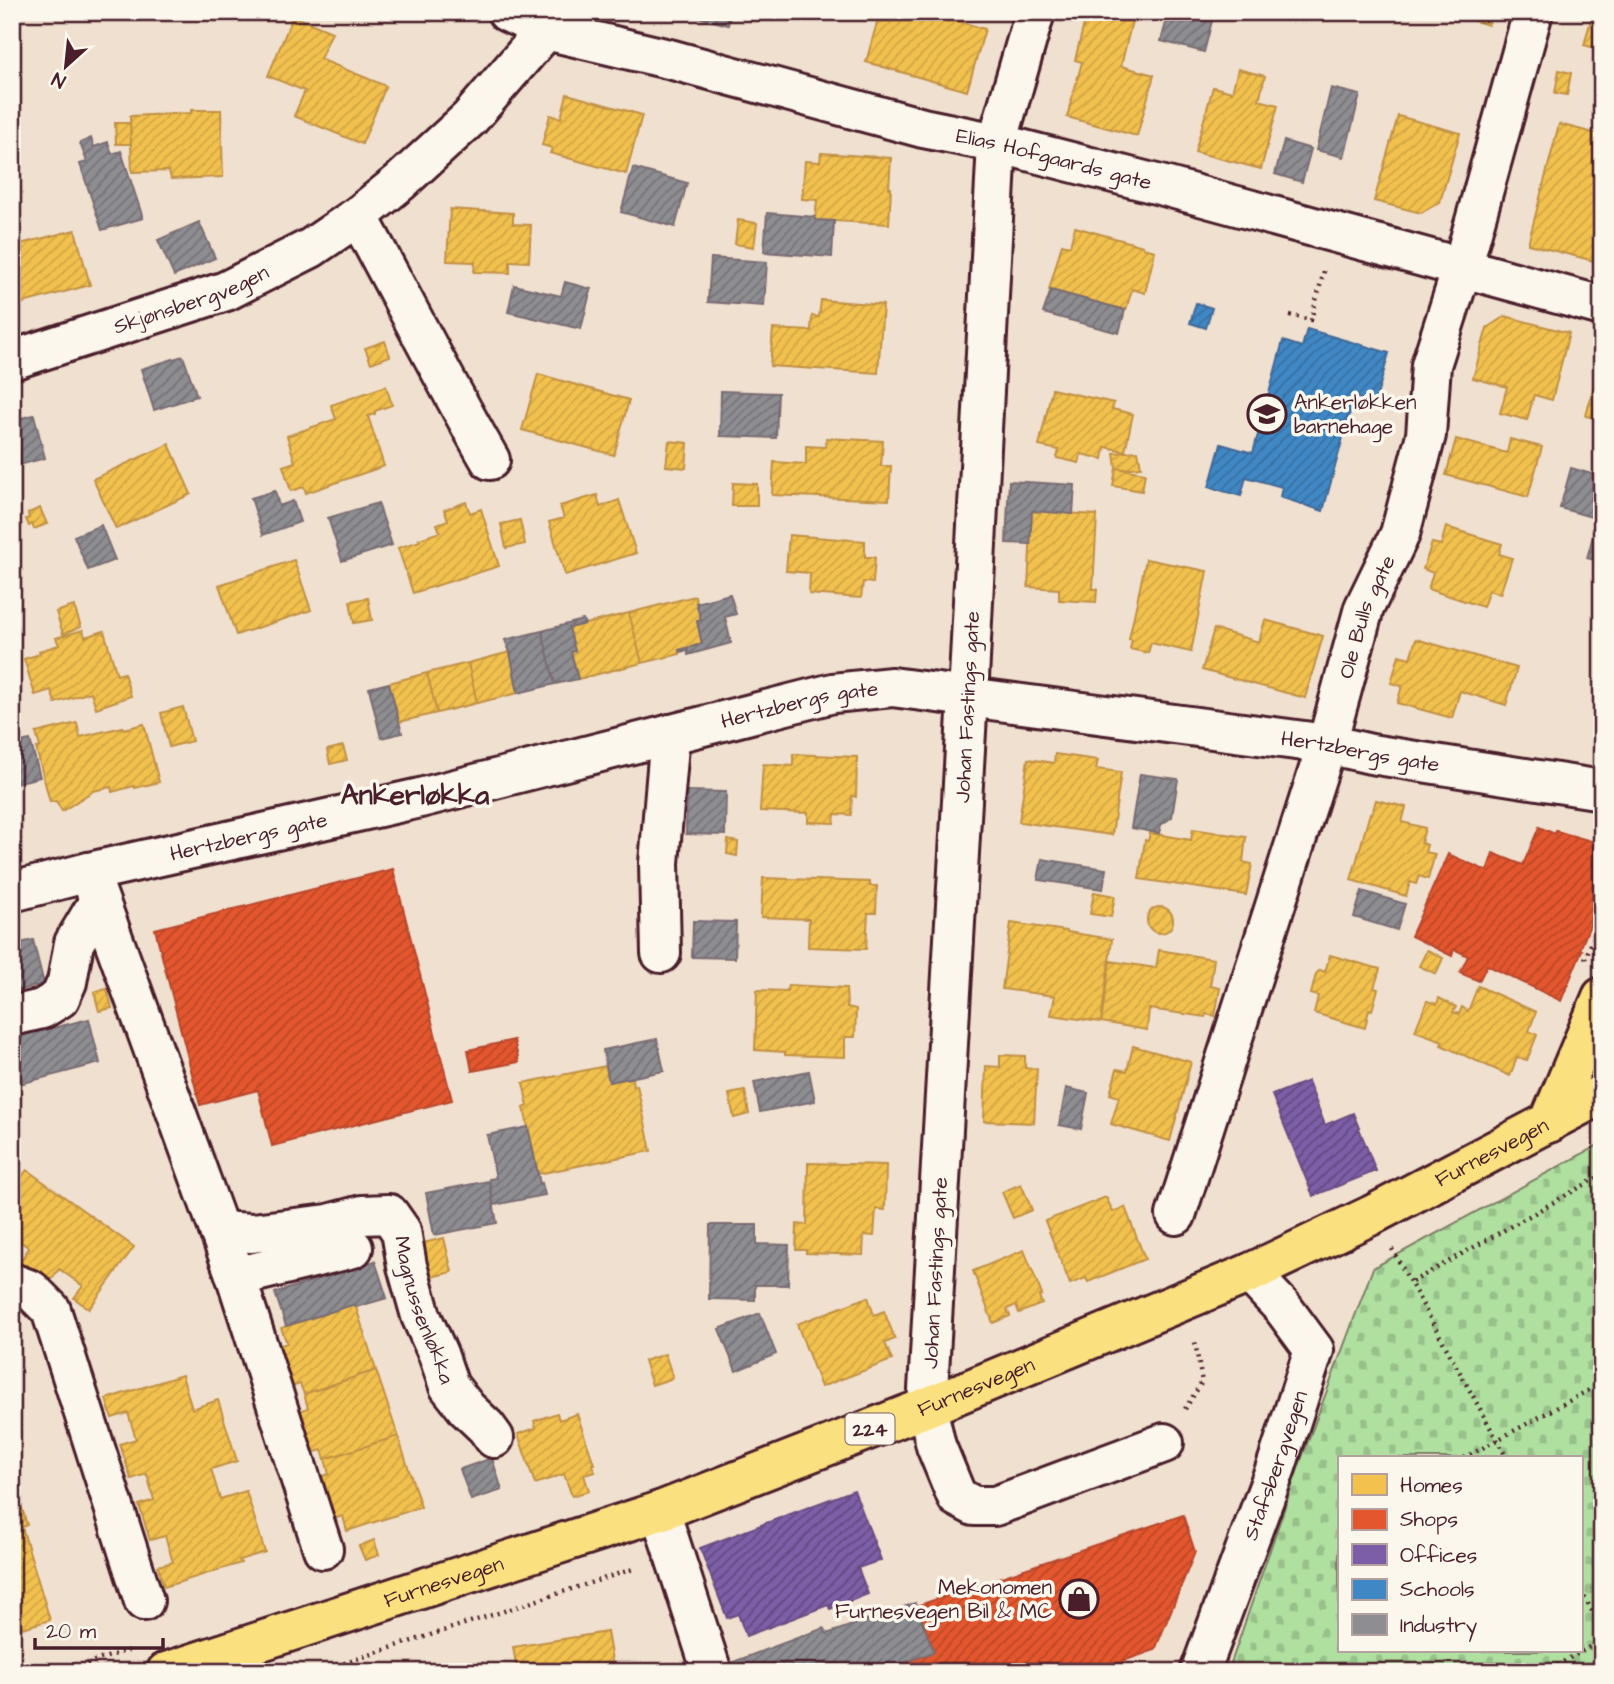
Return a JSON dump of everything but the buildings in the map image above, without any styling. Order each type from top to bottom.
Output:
[{"type":"main road","points":[[1549,1123],[1602,997]]},
{"type":"main road","name":"Furnesvegen","points":[[166,1672],[660,1511],[927,1407],[1250,1273],[1372,1215],[1602,1094]]},
{"type":"street","name":"Elias Hofgaards gate","points":[[507,12],[546,30],[673,60],[923,128],[1164,186],[1602,306]]},
{"type":"street","name":"Johan Fastings gate","points":[[1035,12],[997,144],[927,1407],[936,1446],[957,1497],[974,1506],[995,1506],[1164,1443]]},
{"type":"street","name":"Ole Bulls gate","points":[[1176,1215],[1327,744],[1364,608],[1399,534],[1426,435],[1431,365],[1533,12]]},
{"type":"street","name":"Skjønsbergvegen","points":[[12,360],[226,291],[311,248],[358,216],[400,182],[470,118],[546,30]]},
{"type":"street","points":[[358,216],[489,460]]},
{"type":"street","name":"Hertzbergs gate","points":[[12,892],[94,886],[420,798],[833,692],[892,688],[968,696],[1327,744],[1371,754],[1583,777]]},
{"type":"street","points":[[661,953],[659,863],[670,734]]},
{"type":"street","points":[[12,1016],[42,1009],[60,998],[67,982],[74,943],[94,886]]},
{"type":"street","points":[[94,886],[236,1277],[323,1549]]},
{"type":"street","name":"Magnussenløkka","points":[[219,1231],[252,1233],[328,1224],[362,1215],[389,1214],[401,1231],[407,1266],[421,1315],[449,1386],[494,1438]]},
{"type":"street","points":[[236,1277],[353,1248]]},
{"type":"street","name":"Stafsbergvegen","points":[[1200,1672],[1276,1467],[1314,1350],[1283,1308],[1250,1273]]},
{"type":"street","points":[[12,1283],[31,1290],[51,1310],[145,1601]]},
{"type":"street","points":[[660,1511],[712,1672]]},
{"type":"path","points":[[1290,314],[1311,320],[1333,233]]},
{"type":"path","points":[[1412,1282],[1602,1175]]},
{"type":"path","points":[[1372,1215],[1412,1282],[1506,1456]]},
{"type":"path","points":[[1164,1443],[1202,1382],[1195,1342]]},
{"type":"path","points":[[1468,1456],[1602,1383]]},
{"type":"path","points":[[1582,1593],[1602,1629]]},
{"type":"path","points":[[1582,1651],[1602,1640]]},
{"type":"path","points":[[1545,1672],[1581,1652]]},
{"type":"green space","points":[[1602,1143],[1602,1672],[1228,1672],[1301,1460],[1373,1268]]},
{"type":"place","name":"Ankerløkken barnehage","points":[[1267,414]]},
{"type":"place","name":"Mekonomen Furnesvegen Bil & MC","points":[[1079,1599]]},
{"type":"district","name":"Ankerløkka","points":[[415,794]]}]
